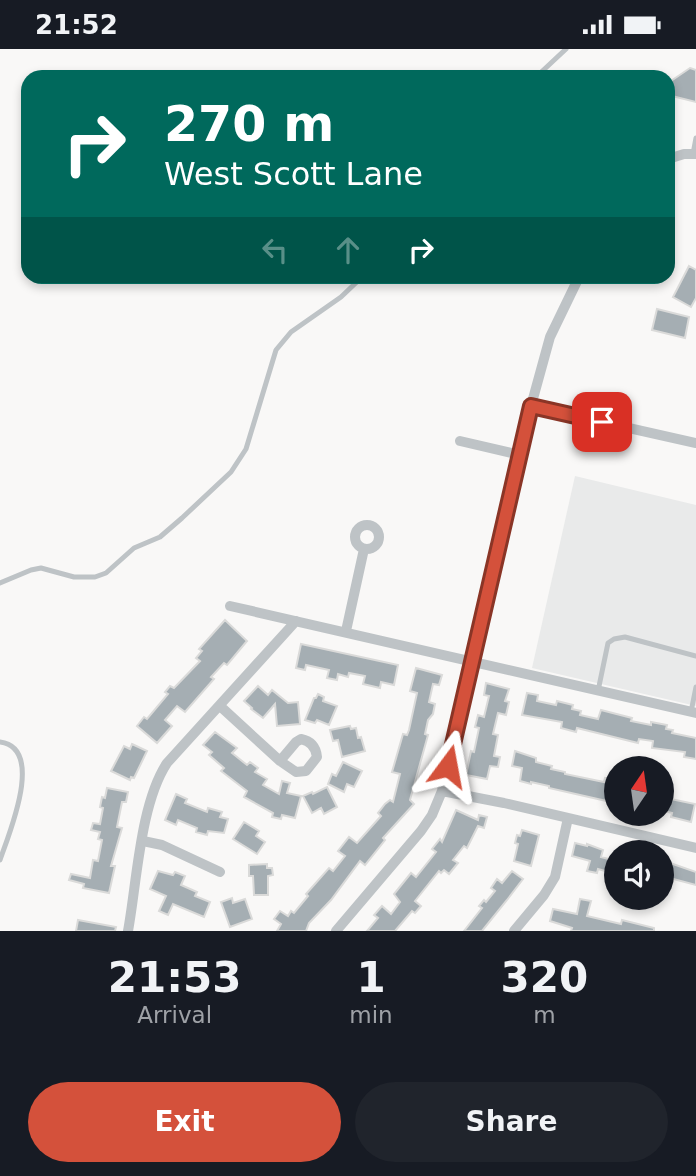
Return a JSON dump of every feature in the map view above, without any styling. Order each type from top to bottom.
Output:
[{"type":"street","points":[[675,158],[695,154]]},
{"type":"street","points":[[336,931],[421,831],[442,792],[531,406],[550,337],[576,284]]},
{"type":"street","points":[[531,406],[696,443]]},
{"type":"street","points":[[460,440],[520,455]]},
{"type":"street","points":[[346,631],[364,549]]},
{"type":"street","points":[[230,606],[694,713]]},
{"type":"street","points":[[128,931],[153,791],[159,776],[167,763],[296,621]]},
{"type":"street","points":[[220,706],[280,761]]},
{"type":"street","points":[[442,792],[696,848]]},
{"type":"street","points":[[514,931],[544,895],[555,877],[568,818]]},
{"type":"street","points":[[143,841],[162,845],[220,872]]},
{"type":"lane","points":[[544,70],[566,49]]},
{"type":"lane","points":[[695,154],[696,138]]},
{"type":"lane","points":[[0,583],[41,568],[74,577],[95,577],[106,573],[134,548],[160,537],[231,472],[246,449],[276,350],[291,332],[341,297],[355,284]]},
{"type":"lane","points":[[598,691],[608,643],[614,639],[625,637],[696,656]]},
{"type":"lane","points":[[694,713],[696,687]]},
{"type":"lane","points":[[0,742],[8,743],[19,756],[23,779],[22,796],[0,860]]},
{"type":"shaded area","points":[[575,476],[696,505],[696,706],[532,668]]},
{"type":"building","points":[[690,68],[696,70],[696,102],[675,97],[675,78]]},
{"type":"building","points":[[689,266],[696,270],[696,298],[691,307],[673,297]]},
{"type":"building","points":[[657,309],[689,317],[685,338],[652,330]]},
{"type":"building","points":[[225,620],[247,641],[227,665],[224,663],[211,677],[214,679],[185,712],[177,706],[165,720],[172,726],[157,743],[137,726],[144,717],[147,719],[168,694],[165,692],[170,686],[174,688],[200,661],[196,658],[202,651],[199,649]]},
{"type":"building","points":[[301,644],[398,665],[394,685],[381,682],[380,688],[363,684],[365,676],[349,673],[348,677],[338,674],[337,680],[327,678],[329,670],[306,665],[305,670],[296,668]]},
{"type":"building","points":[[416,668],[442,675],[439,685],[433,684],[429,702],[435,704],[433,714],[428,720],[425,734],[428,735],[410,800],[414,804],[383,838],[385,840],[365,865],[360,861],[331,900],[309,923],[306,931],[277,931],[281,924],[274,919],[280,911],[288,916],[291,911],[294,913],[308,896],[306,894],[329,868],[333,871],[345,856],[338,851],[349,837],[357,843],[381,816],[378,813],[385,804],[390,800],[393,802],[400,774],[392,772],[403,734],[407,735],[409,730],[417,693],[410,691]]},
{"type":"building","points":[[486,683],[509,689],[505,701],[509,702],[506,715],[498,713],[493,734],[498,735],[494,756],[500,757],[498,767],[490,766],[487,779],[466,775],[479,728],[475,727],[478,715],[484,717],[489,696],[484,695]]},
{"type":"building","points":[[258,686],[268,695],[272,690],[288,703],[298,702],[300,724],[277,726],[275,704],[263,718],[251,709],[244,701]]},
{"type":"building","points":[[527,693],[538,695],[537,701],[556,705],[557,701],[573,705],[572,709],[581,711],[580,715],[598,719],[601,710],[632,718],[631,721],[667,725],[666,729],[673,730],[672,733],[696,738],[696,759],[684,757],[685,752],[652,748],[653,741],[639,739],[638,743],[577,728],[576,732],[561,728],[562,722],[522,715]]},
{"type":"building","points":[[318,694],[324,697],[323,701],[337,706],[329,725],[317,720],[315,723],[305,720]]},
{"type":"building","points":[[350,726],[351,729],[356,728],[365,751],[342,757],[338,740],[333,741],[330,730]]},
{"type":"building","points":[[215,732],[237,748],[232,753],[247,765],[250,762],[258,768],[255,772],[267,779],[263,785],[279,794],[282,781],[290,783],[287,793],[301,796],[295,818],[282,815],[281,819],[272,817],[273,813],[244,797],[247,791],[221,771],[224,768],[209,755],[212,752],[203,745]]},
{"type":"building","points":[[132,744],[147,751],[134,778],[131,777],[130,780],[111,771],[124,746],[130,749]]},
{"type":"building","points":[[515,751],[536,758],[536,762],[552,766],[551,769],[565,774],[604,782],[604,800],[520,781],[522,768],[512,766]]},
{"type":"building","points":[[343,762],[362,771],[354,787],[347,784],[344,792],[328,784],[332,774],[336,776]]},
{"type":"building","points":[[327,787],[337,807],[324,814],[321,808],[312,813],[303,796]]},
{"type":"building","points":[[107,788],[128,792],[126,802],[122,802],[117,827],[122,828],[111,866],[115,866],[109,893],[83,888],[84,884],[69,880],[71,874],[90,878],[93,860],[98,861],[102,840],[98,839],[100,832],[91,830],[93,823],[100,824],[103,808],[100,807]]},
{"type":"building","points":[[176,794],[187,799],[185,803],[207,812],[208,808],[222,812],[220,817],[228,819],[224,833],[208,831],[207,835],[196,832],[197,828],[178,820],[176,825],[165,820]]},
{"type":"building","points":[[674,800],[695,804],[691,822],[674,818]]},
{"type":"building","points":[[456,810],[478,820],[479,815],[487,817],[484,828],[478,826],[467,848],[464,846],[453,860],[458,863],[449,874],[444,870],[441,873],[439,871],[415,901],[421,906],[415,913],[412,911],[395,931],[367,931],[378,918],[374,915],[382,906],[391,914],[400,902],[394,894],[411,873],[416,877],[436,852],[432,849],[440,839],[442,842]]},
{"type":"building","points":[[244,822],[259,831],[256,836],[265,842],[257,854],[233,839]]},
{"type":"building","points":[[522,830],[539,835],[531,866],[514,861],[517,835],[520,836]]},
{"type":"building","points":[[575,843],[603,850],[601,857],[604,858],[604,871],[598,869],[597,873],[587,871],[590,861],[572,856]]},
{"type":"building","points":[[267,864],[267,868],[272,868],[273,875],[268,876],[268,895],[254,895],[253,876],[249,876],[249,865]]},
{"type":"building","points":[[674,864],[696,872],[696,885],[674,879]]},
{"type":"building","points":[[158,871],[173,875],[175,872],[185,876],[181,885],[197,892],[195,896],[210,902],[204,917],[173,904],[168,915],[159,911],[166,896],[150,889]]},
{"type":"building","points":[[512,871],[523,879],[507,900],[482,931],[464,931],[482,908],[479,906],[495,891],[491,888],[497,879],[502,883]]},
{"type":"building","points":[[232,898],[233,903],[245,899],[252,919],[230,927],[221,902]]},
{"type":"building","points":[[580,899],[591,901],[587,916],[621,924],[622,920],[654,928],[654,931],[571,931],[572,928],[550,921],[553,909],[577,914]]},
{"type":"building","points":[[78,920],[116,927],[115,931],[76,931]]},
{"type":"route","points":[[448,766],[531,406],[602,422]]}]
